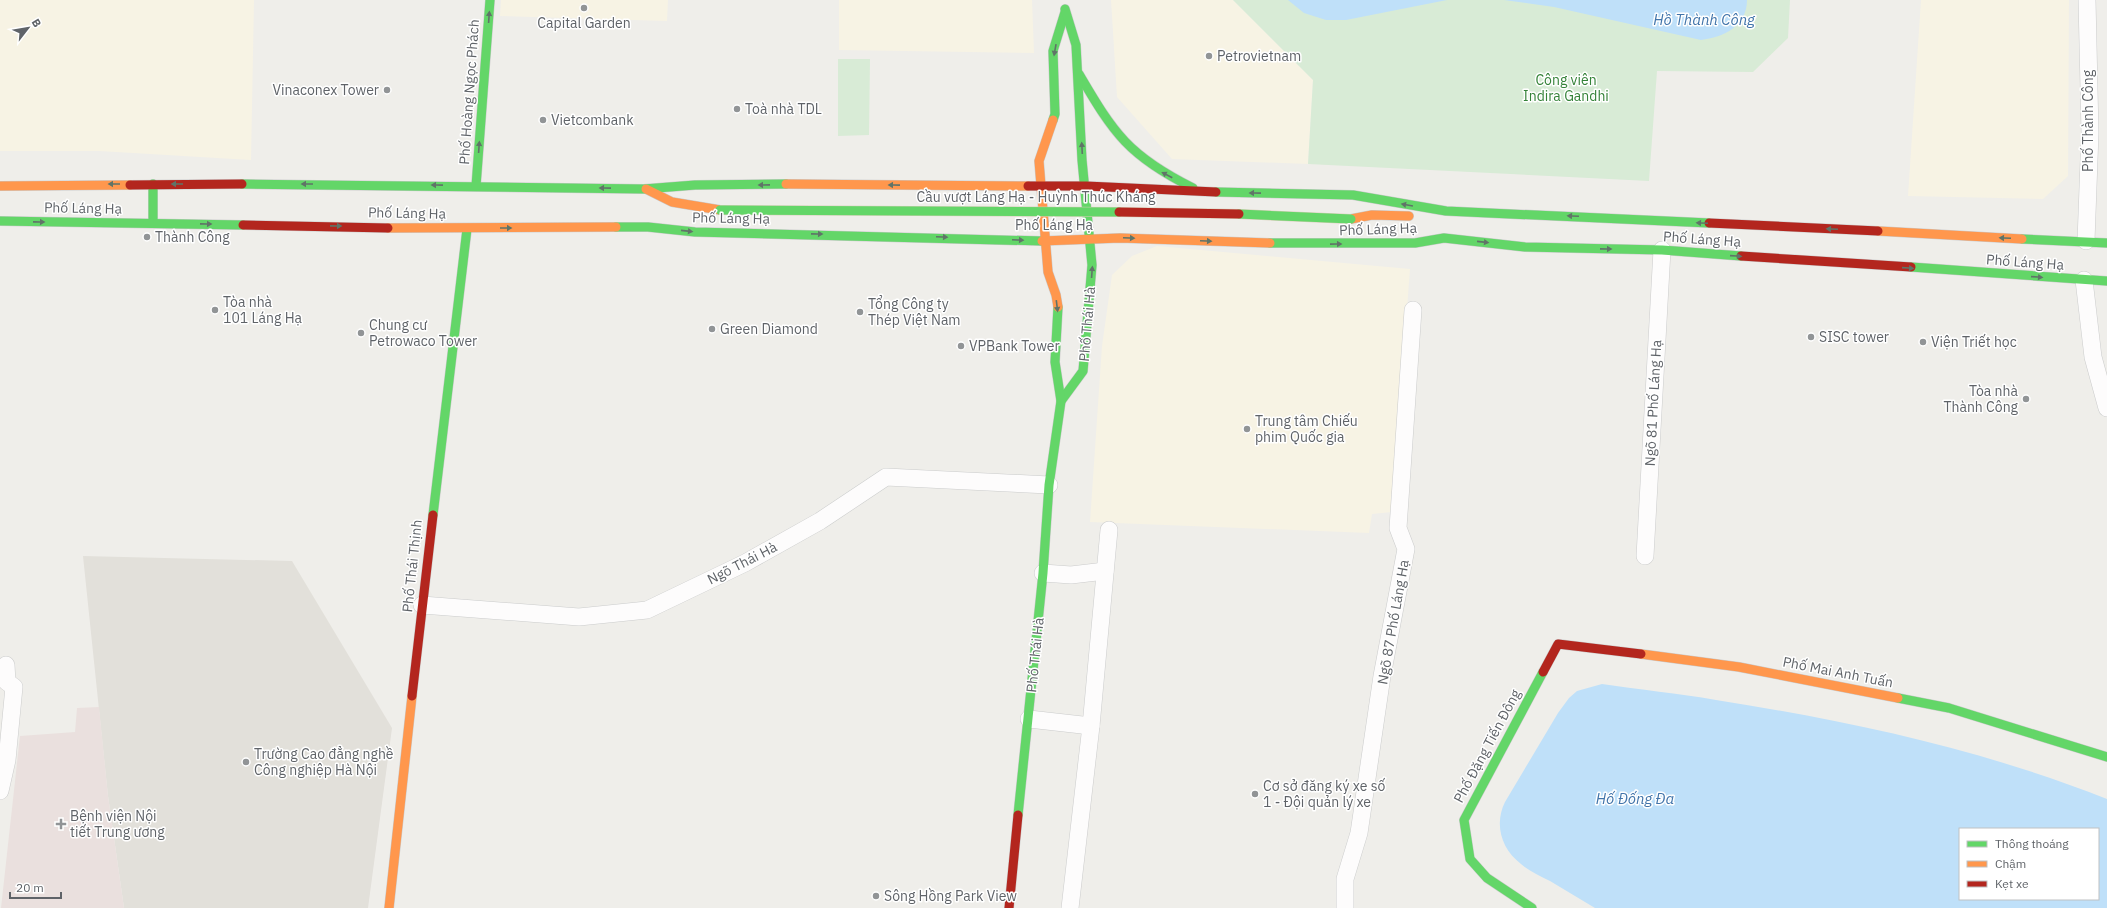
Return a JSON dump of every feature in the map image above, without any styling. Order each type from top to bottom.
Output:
[{"type":"main road","name":"Phố Hoàng Ngọc Phách","points":[[476,186],[490,0]]},
{"type":"main road","points":[[1065,0],[1066,12]]},
{"type":"main road","name":"Phố Thái Hà","points":[[1061,401],[1083,372],[1092,265],[1086,186],[1082,160],[1076,45],[1066,12]]},
{"type":"main road","name":"Phố Thái Hà","points":[[1009,908],[1044,573],[1049,485],[1061,401],[1055,362],[1058,311],[1056,295],[1048,272],[1039,160],[1055,114],[1053,51],[1066,12]]},
{"type":"main road","points":[[1077,70],[1108,123],[1130,148],[1163,173],[1202,192]]},
{"type":"main road","name":"Phố Láng Hạ","points":[[0,186],[153,184],[476,186],[644,189],[695,185],[825,184],[989,194],[1041,186],[1086,186],[1164,197],[1202,192],[1353,195],[1446,212],[1492,212],[1871,235],[2086,241],[2107,243]]},
{"type":"main road","points":[[153,184],[153,223]]},
{"type":"main road","name":"Cầu vượt Láng Hạ - Huỳnh Thúc Kháng","points":[[644,189],[672,202],[720,210],[1188,212],[1351,219],[1372,215],[1414,216],[1446,212]]},
{"type":"main road","points":[[989,194],[990,232]]},
{"type":"main road","points":[[1164,197],[1167,232]]},
{"type":"main road","name":"Cầu vượt Láng Hạ - Huỳnh Thúc Kháng","points":[[689,215],[720,210]]},
{"type":"main road","name":"Cầu vượt Láng Hạ - Huỳnh Thúc Kháng","points":[[1351,219],[1372,225]]},
{"type":"main road","points":[[648,227],[667,220]]},
{"type":"main road","name":"Phố Láng Hạ","points":[[0,221],[467,228],[648,227],[695,232],[896,235],[990,232],[1046,241],[1120,238],[1167,232],[1316,244],[1415,243],[1444,238],[1525,247],[1662,250],[2107,281]]},
{"type":"main road","name":"Phố Thái Thịnh","points":[[390,908],[443,419],[466,254],[467,228]]},
{"type":"main road","points":[[1423,233],[1444,238]]},
{"type":"main road","points":[[1869,265],[1870,252]]},
{"type":"main road","name":"Phố Mai Anh Tuấn","points":[[1558,644],[1739,667],[1949,708],[2107,757]]},
{"type":"main road","name":"Phố Đặng Tiến Đông","points":[[1532,908],[1487,878],[1470,859],[1464,820],[1558,644]]},
{"type":"street","name":"Phố Thành Công","points":[[2086,241],[2090,133],[2087,0]]},
{"type":"street","name":"Ngõ 81 Phố Láng Hạ","points":[[1645,556],[1662,250]]},
{"type":"street","points":[[2084,280],[2093,357],[2107,408]]},
{"type":"street","name":"Ngõ 87 Phố Láng Hạ","points":[[1345,908],[1345,879],[1359,833],[1383,670],[1406,550],[1398,528],[1413,310]]},
{"type":"street","name":"Ngõ Thái Hà","points":[[422,605],[579,617],[646,610],[752,559],[820,521],[886,477],[1049,485]]},
{"type":"street","points":[[1070,908],[1091,726],[1109,530]]},
{"type":"street","points":[[1044,573],[1071,575],[1105,571]]},
{"type":"street","points":[[0,791],[7,760],[14,687],[7,682],[6,665]]},
{"type":"street","points":[[1029,719],[1091,726]]},
{"type":"shaded area","points":[[0,0],[254,0],[251,160],[99,151],[0,151]]},
{"type":"shaded area","name":"Capital Garden","points":[[501,0],[668,0],[667,21],[500,16]]},
{"type":"shaded area","points":[[839,0],[1032,0],[1034,53],[839,50]]},
{"type":"shaded area","points":[[1111,0],[1233,0],[1313,80],[1308,164],[1172,159],[1117,97]]},
{"type":"shaded area","points":[[1921,0],[2069,0],[2068,176],[2043,199],[1908,196]]},
{"type":"shaded area","name":"Trung tâm Chiếu phim Quốc gia","points":[[1157,246],[1410,269],[1392,512],[1372,514],[1369,533],[1090,522],[1102,346],[1112,275],[1132,256]]},
{"type":"shaded area","name":"Trường Cao đẳng nghề Công nghiệp Hà Nội","points":[[83,556],[292,561],[392,728],[368,908],[124,908],[108,796]]},
{"type":"shaded area","name":"Bệnh viện Nội tiết Trung ương","points":[[99,707],[108,796],[124,908],[1,908],[20,736],[75,732],[77,708]]},
{"type":"green space","name":"Công viên Indira Gandhi","points":[[1233,0],[1790,0],[1788,38],[1753,72],[1657,71],[1649,181],[1308,164],[1313,80]]},
{"type":"green space","points":[[838,59],[870,59],[869,135],[838,136]]},
{"type":"water","points":[[1288,0],[1447,0],[1346,20],[1326,20],[1304,13]]},
{"type":"water","name":"Hồ Thành Công","points":[[1504,0],[1747,0],[1743,17],[1733,29],[1718,36],[1701,40],[1554,7]]},
{"type":"water","name":"Hố Đống Đa","points":[[1602,684],[1702,698],[1815,717],[1865,727],[1963,751],[2059,781],[2107,799],[2107,908],[1595,908],[1521,864],[1514,858],[1504,844],[1501,836],[1500,819],[1505,802],[1558,713],[1569,698],[1577,691]]},
{"type":"traffic: fast","points":[[476,186],[490,0]]},
{"type":"traffic: fast","points":[[1061,401],[1083,371],[1092,265],[1082,160],[1076,45],[1065,9]]},
{"type":"traffic: fast","points":[[1053,120],[1055,114],[1053,51],[1065,12]]},
{"type":"traffic: fast","points":[[1079,74],[1103,113],[1125,142],[1153,165],[1193,188]]},
{"type":"traffic: fast","points":[[153,184],[153,223]]},
{"type":"traffic: fast","points":[[242,184],[644,189],[695,185],[786,184]]},
{"type":"traffic: fast","points":[[1216,192],[1353,195],[1446,211],[1709,223]]},
{"type":"traffic: fast","points":[[720,210],[1119,212]]},
{"type":"traffic: fast","points":[[1239,214],[1351,219]]},
{"type":"traffic: fast","points":[[0,221],[243,225]]},
{"type":"traffic: fast","points":[[616,227],[648,227],[695,232],[1042,241]]},
{"type":"traffic: fast","points":[[433,515],[467,229]]},
{"type":"traffic: fast","points":[[1270,243],[1415,243],[1444,238],[1525,247],[1662,250],[1741,256]]},
{"type":"traffic: fast","points":[[2022,239],[2107,243]]},
{"type":"traffic: fast","points":[[1911,267],[2107,281]]},
{"type":"traffic: fast","points":[[1018,815],[1043,573],[1049,485],[1061,401],[1055,362],[1058,307]]},
{"type":"traffic: fast","points":[[1532,908],[1487,878],[1470,859],[1464,820],[1543,672]]},
{"type":"traffic: fast","points":[[1898,698],[1949,708],[2107,757]]},
{"type":"traffic: slow","points":[[1053,120],[1039,161],[1048,272],[1056,295],[1058,307]]},
{"type":"traffic: slow","points":[[786,184],[1028,186]]},
{"type":"traffic: slow","points":[[0,186],[130,185]]},
{"type":"traffic: slow","points":[[646,189],[672,202],[720,210]]},
{"type":"traffic: slow","points":[[1351,219],[1372,215],[1409,216]]},
{"type":"traffic: slow","points":[[388,228],[616,227]]},
{"type":"traffic: slow","points":[[1878,231],[2022,239]]},
{"type":"traffic: slow","points":[[1042,241],[1120,238],[1270,243]]},
{"type":"traffic: slow","points":[[1641,654],[1739,667],[1898,698]]},
{"type":"traffic: slow","points":[[389,908],[412,696]]},
{"type":"traffic: jam","points":[[130,185],[242,184]]},
{"type":"traffic: jam","points":[[1028,186],[1086,186],[1216,192]]},
{"type":"traffic: jam","points":[[1119,212],[1239,214]]},
{"type":"traffic: jam","points":[[1709,223],[1878,231]]},
{"type":"traffic: jam","points":[[243,225],[388,228]]},
{"type":"traffic: jam","points":[[1741,256],[1911,267]]},
{"type":"traffic: jam","points":[[412,696],[433,515]]},
{"type":"traffic: jam","points":[[1543,672],[1558,644],[1641,654]]},
{"type":"traffic: jam","points":[[1009,908],[1018,815]]},
{"type":"place","name":"Capital Garden","points":[[584,8]]},
{"type":"place","name":"Petrovietnam","points":[[1209,56]]},
{"type":"place","name":"Vinaconex Tower","points":[[387,90]]},
{"type":"place","name":"Toà nhà TDL","points":[[737,109]]},
{"type":"place","name":"Vietcombank","points":[[543,120]]},
{"type":"place","name":"Thành Công","points":[[147,237]]},
{"type":"place","name":"Tòa nhà 101 Láng Hạ","points":[[215,310]]},
{"type":"place","name":"Tổng Công ty Thép Việt Nam","points":[[860,312]]},
{"type":"place","name":"Green Diamond","points":[[712,329]]},
{"type":"place","name":"Chung cư Petrowaco Tower","points":[[361,333]]},
{"type":"place","name":"SISC tower","points":[[1811,337]]},
{"type":"place","name":"Viện Triết học","points":[[1923,342]]},
{"type":"place","name":"VPBank Tower","points":[[961,346]]},
{"type":"place","name":"Tòa nhà Thành Công","points":[[2026,399]]},
{"type":"place","name":"Trung tâm Chiếu phim Quốc gia","points":[[1247,429]]},
{"type":"place","name":"Trường Cao đẳng nghề Công nghiệp Hà Nội","points":[[246,762]]},
{"type":"place","name":"Cơ sở đăng ký xe số 1 - Đội quản lý xe","points":[[1255,794]]},
{"type":"place","name":"Bệnh viện Nội tiết Trung ương","points":[[61,824]]},
{"type":"place","name":"Sông Hồng Park View","points":[[876,896]]}]
